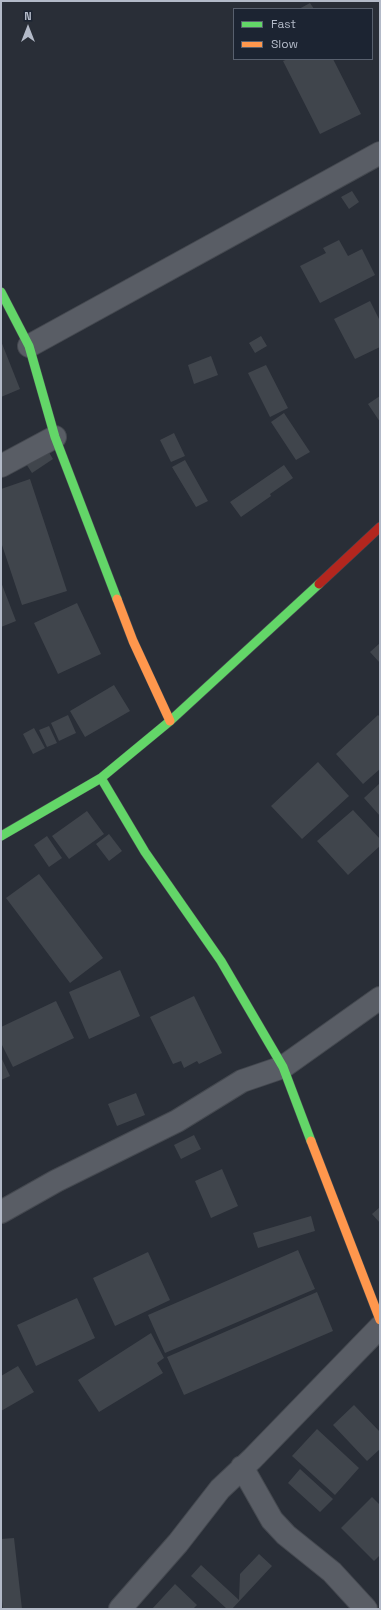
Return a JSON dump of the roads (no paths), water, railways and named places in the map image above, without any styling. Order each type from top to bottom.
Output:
[{"type":"street","points":[[29,346],[380,153]]},
{"type":"street","points":[[1,292],[29,346],[55,437],[133,641],[170,721]]},
{"type":"street","points":[[1,466],[55,437]]},
{"type":"street","points":[[1,836],[100,778],[170,721],[380,527]]},
{"type":"street","points":[[100,778],[145,852],[221,961],[283,1067],[380,1320]]},
{"type":"street","points":[[1,1212],[56,1181],[177,1121],[242,1081],[283,1067],[380,998]]},
{"type":"street","points":[[120,1609],[178,1543],[220,1489],[380,1327]]},
{"type":"street","points":[[242,1467],[272,1520],[286,1535],[332,1572],[366,1609]]}]
